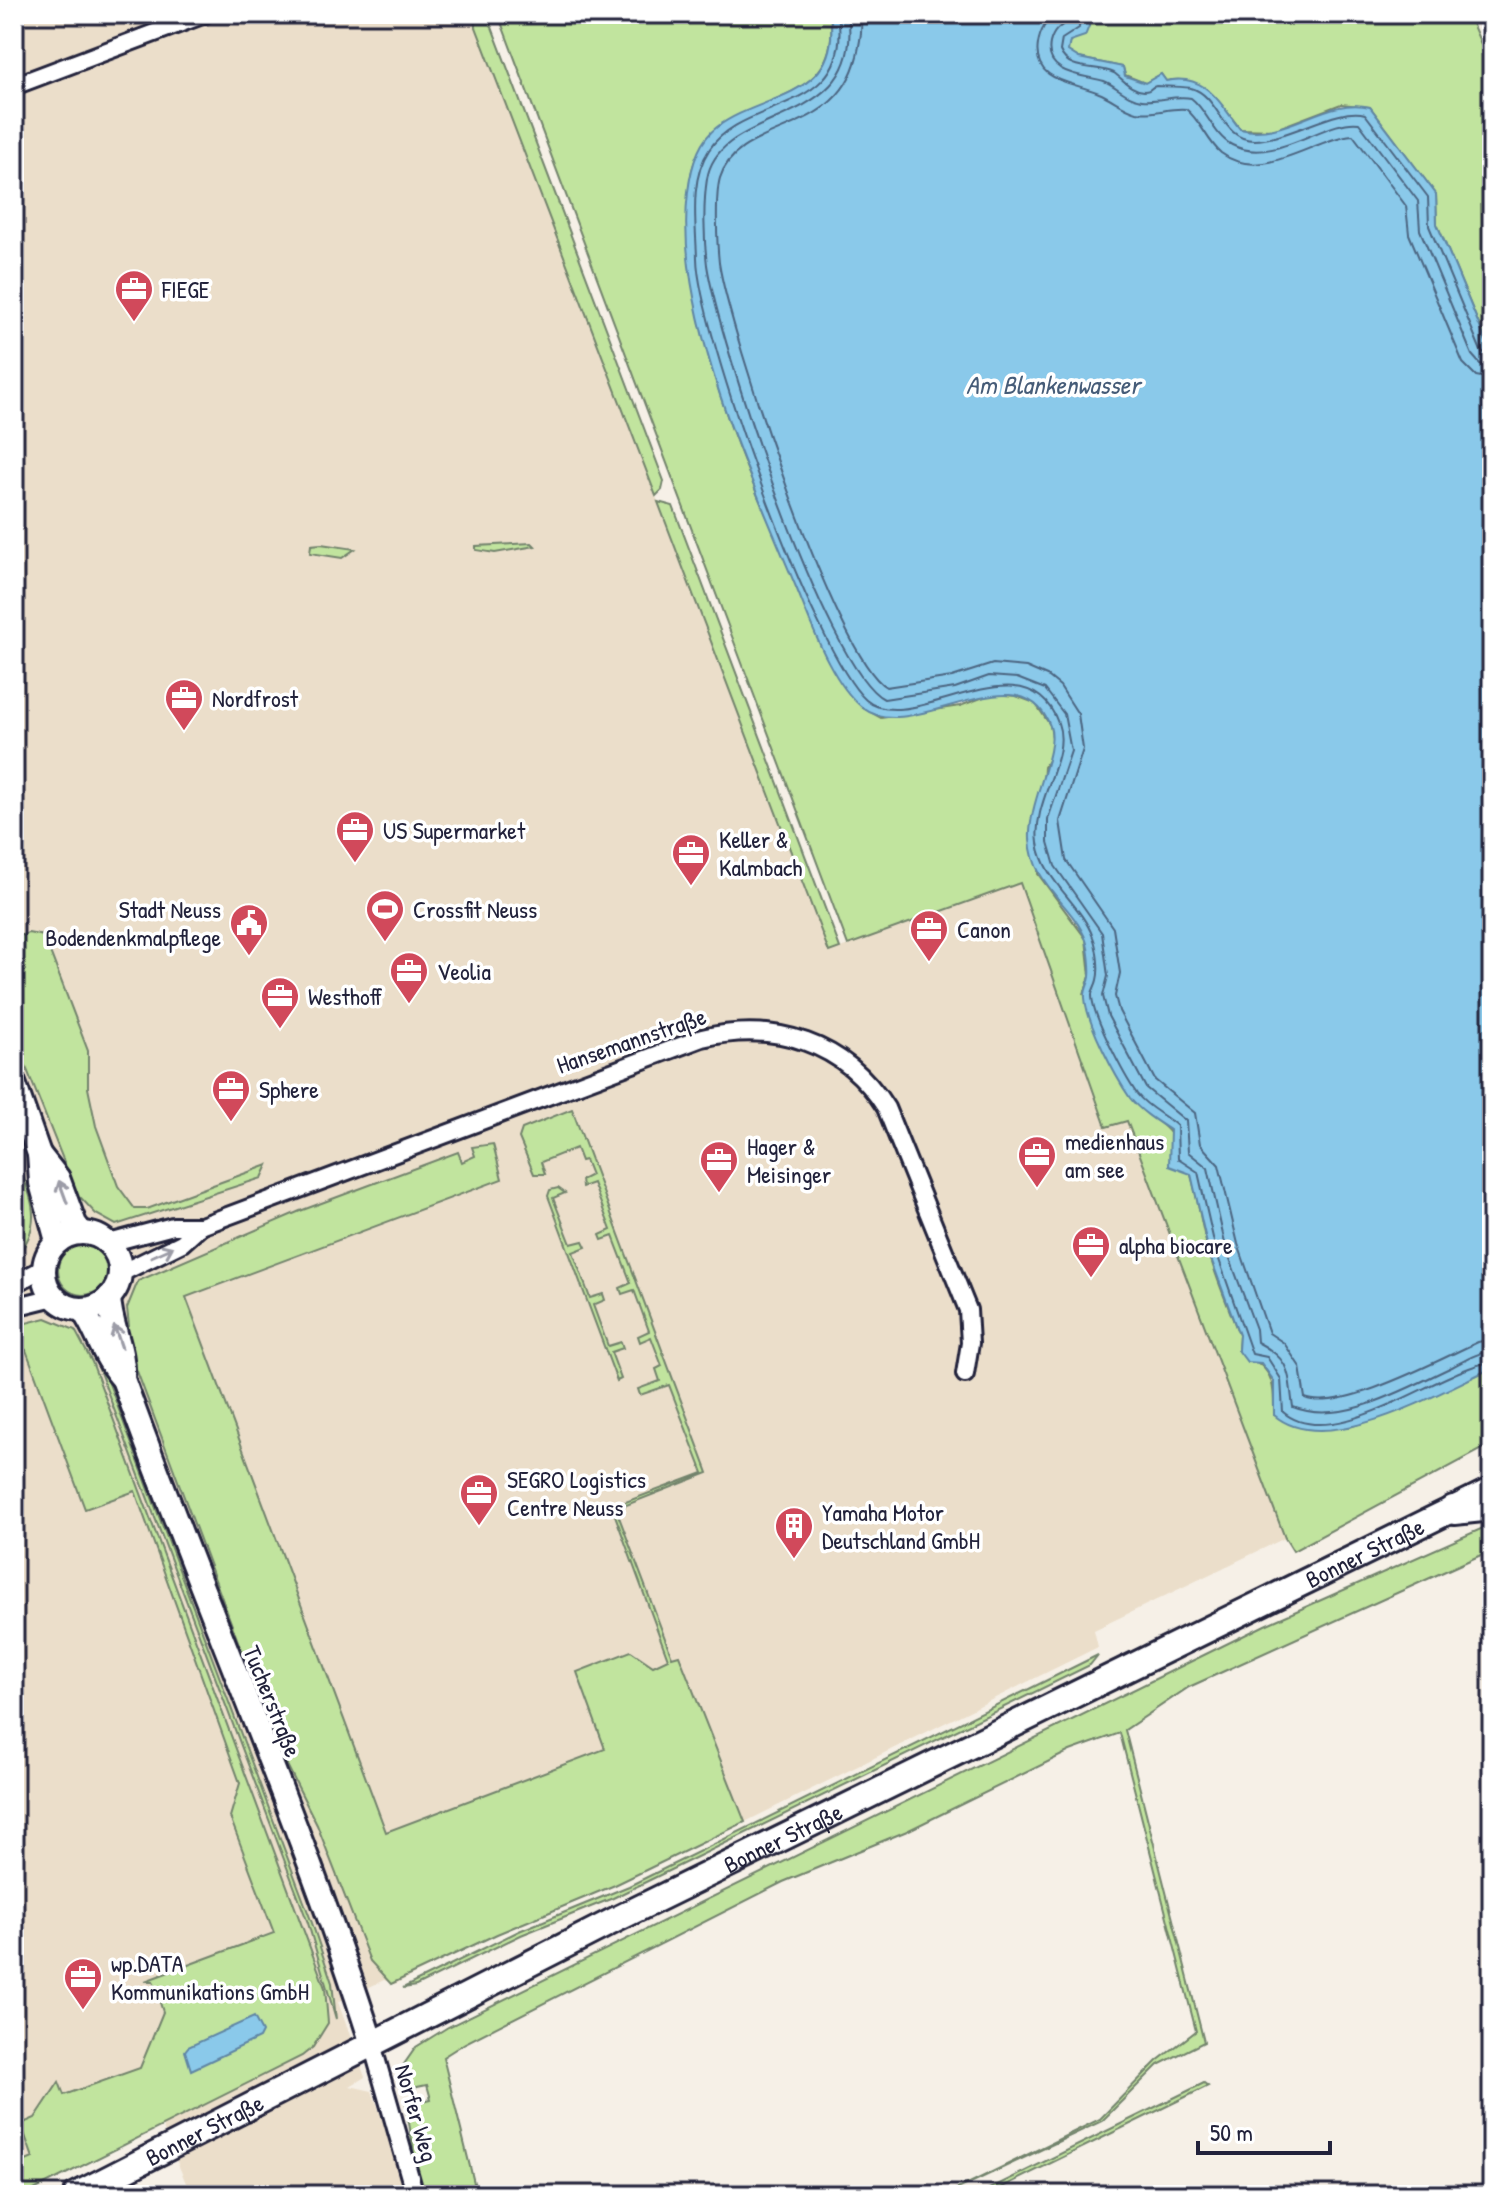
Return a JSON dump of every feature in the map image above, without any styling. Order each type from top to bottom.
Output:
[{"type":"highway","points":[[1454,1510],[1492,1506]]},
{"type":"main road","points":[[14,1083],[39,1154],[41,1183],[57,1241],[44,1268],[46,1283],[54,1297],[82,1309],[99,1305],[109,1297],[119,1274],[119,1262],[109,1243],[82,1233],[75,1224],[58,1178],[39,1154]]},
{"type":"main road","points":[[57,1241],[82,1233]]},
{"type":"main road","name":"Tucherstraße","points":[[109,1297],[110,1312],[125,1356],[123,1379],[176,1527],[301,1843],[372,2044]]},
{"type":"main road","name":"Tucherstraße","points":[[82,1309],[91,1322],[107,1363],[123,1379]]},
{"type":"main road","name":"Bonner Straße","points":[[76,2195],[617,1919],[1492,1490]]},
{"type":"street","points":[[14,86],[205,14]]},
{"type":"street","name":"Hansemannstraße","points":[[109,1243],[173,1226],[201,1226],[685,1043],[734,1032],[779,1033],[806,1040],[841,1059],[867,1083],[886,1108],[968,1310],[970,1343],[965,1374]]},
{"type":"street","name":"Hansemannstraße","points":[[119,1274],[182,1243],[201,1226]]},
{"type":"street","points":[[14,1284],[44,1268]]},
{"type":"street","points":[[14,1307],[54,1297]]},
{"type":"street","name":"Norfer Weg","points":[[372,2044],[415,2195]]},
{"type":"shaded area","points":[[14,14],[471,14],[687,577],[840,948],[1020,883],[1105,1127],[1127,1121],[1285,1538],[1094,1630],[1098,1647],[745,1822],[615,1885],[497,1934],[395,1984],[384,1980],[338,2002],[365,2077],[350,2086],[372,2091],[410,2195],[191,2195],[162,2126],[24,2195],[14,2195]]},
{"type":"green space","points":[[471,14],[487,14],[664,481],[662,490],[656,496]]},
{"type":"green space","points":[[498,14],[830,14],[830,46],[821,68],[804,84],[736,117],[715,131],[696,159],[689,192],[693,280],[705,340],[744,462],[796,581],[848,692],[863,708],[881,718],[960,706],[992,694],[1016,696],[1035,703],[1050,725],[1054,750],[1044,767],[1038,874],[1086,939],[1090,976],[1084,994],[1154,1119],[1179,1145],[1187,1162],[1209,1253],[1239,1335],[1238,1350],[1258,1363],[1269,1376],[1274,1415],[1350,1427],[1400,1410],[1492,1368],[1492,1444],[1293,1551],[1285,1538],[1127,1121],[1106,1127],[1020,883],[848,945]]},
{"type":"green space","points":[[1088,14],[1468,14],[1492,69],[1492,356],[1437,224],[1436,194],[1370,107],[1341,104],[1273,130],[1240,129],[1218,100],[1190,81],[1166,81],[1161,74],[1145,83],[1125,75],[1123,67],[1079,58],[1067,51],[1070,41],[1089,26]]},
{"type":"green space","points":[[658,502],[673,506],[840,948],[829,952]]},
{"type":"green space","points":[[532,543],[535,546],[495,553],[476,550],[476,546]]},
{"type":"green space","points":[[311,545],[355,549],[342,558],[310,553]]},
{"type":"green space","points":[[28,933],[44,936],[88,1051],[88,1088],[96,1126],[118,1186],[135,1209],[147,1209],[268,1165],[262,1178],[116,1225],[96,1214],[81,1198],[74,1201],[72,1195],[76,1192],[14,1037],[14,938]]},
{"type":"green space","points":[[572,1109],[708,1473],[616,1509],[672,1657],[679,1655],[745,1822],[615,1885],[497,1934],[391,1984],[370,1961],[317,1825],[276,1743],[122,1331],[129,1326],[127,1308],[138,1281],[300,1211],[458,1152],[462,1162],[475,1156],[472,1147],[493,1144],[502,1179],[186,1297],[386,1832],[605,1749],[577,1672],[631,1651],[653,1666],[668,1659],[612,1507],[703,1473],[669,1385],[640,1395],[638,1389],[660,1381],[656,1369],[662,1366],[651,1337],[640,1342],[638,1336],[649,1331],[634,1290],[622,1294],[620,1288],[631,1283],[613,1236],[602,1240],[600,1235],[611,1230],[593,1183],[582,1187],[581,1180],[591,1175],[585,1160],[581,1161],[576,1148],[541,1162],[545,1174],[534,1174],[519,1138],[522,1129]]},
{"type":"green space","points":[[14,1152],[30,1195],[33,1220],[24,1246],[14,1260]]},
{"type":"green space","points":[[558,1188],[565,1193],[553,1198],[571,1244],[583,1241],[586,1247],[573,1252],[590,1298],[603,1294],[605,1300],[593,1305],[608,1346],[621,1342],[623,1348],[611,1352],[621,1379],[617,1381],[548,1196],[550,1190]]},
{"type":"green space","points":[[83,1245],[101,1252],[108,1270],[101,1288],[83,1295],[65,1288],[58,1270],[65,1252]]},
{"type":"green space","points":[[46,1318],[75,1330],[92,1362],[325,1988],[328,2023],[313,2047],[302,2056],[24,2195],[14,2195],[14,2166],[33,2158],[21,2124],[35,2118],[59,2082],[64,2095],[140,2068],[163,2012],[153,1981],[145,1981],[274,1933],[230,1817],[240,1783],[135,1491],[85,1509],[26,1350],[14,1353],[14,1326]]},
{"type":"green space","points":[[93,1341],[312,1923],[332,1983],[336,2019],[308,1923],[89,1343]]},
{"type":"green space","points":[[1492,1524],[1492,1550],[1189,1687],[1125,1730],[1204,2042],[1158,2065],[1102,2121],[945,2195],[1100,2119],[1157,2061],[1196,2031],[1120,1733],[1070,1751],[907,1831],[783,1882],[443,2057],[476,2191],[485,2195],[421,2195],[406,2105],[431,2099],[427,2085],[403,2090],[400,2070],[416,2047],[448,2027],[1265,1625]]},
{"type":"green space","points":[[1098,1655],[1090,1665],[613,1898],[521,1935],[416,1986],[403,1988],[519,1931],[629,1886]]},
{"type":"green space","points":[[1204,2083],[1208,2086],[986,2195],[977,2195]]},
{"type":"water","name":"Am Blankenwasser","points":[[830,14],[1088,14],[1089,26],[1085,36],[1070,41],[1068,51],[1079,58],[1123,67],[1125,76],[1145,83],[1161,74],[1166,81],[1180,79],[1201,85],[1218,100],[1240,129],[1273,129],[1337,107],[1370,107],[1436,194],[1437,224],[1492,356],[1492,1368],[1413,1405],[1352,1426],[1323,1430],[1296,1427],[1274,1415],[1274,1381],[1261,1363],[1247,1362],[1238,1350],[1239,1335],[1209,1253],[1191,1174],[1169,1166],[1170,1130],[1130,1098],[1103,1050],[1085,998],[1090,973],[1086,940],[1072,915],[1045,882],[1032,855],[1031,825],[1052,737],[1050,726],[1036,704],[1015,696],[991,696],[908,716],[884,716],[863,708],[852,697],[841,684],[815,635],[747,470],[718,389],[696,307],[687,250],[686,212],[691,172],[706,139],[717,127],[736,116],[796,89],[812,78],[824,63],[831,42]]},
{"type":"water","points":[[254,2017],[262,2032],[259,2038],[191,2070],[185,2051],[188,2047]]},
{"type":"place","name":"FIEGE","points":[[134,323]]},
{"type":"place","name":"Nordfrost","points":[[184,732]]},
{"type":"place","name":"US Supermarket","points":[[355,864]]},
{"type":"place","name":"Keller & Kalmbach","points":[[691,887]]},
{"type":"place","name":"Crossfit Neuss","points":[[385,943]]},
{"type":"place","name":"Stadt Neuss Bodendenkmalpflege","points":[[249,957]]},
{"type":"place","name":"Canon","points":[[929,963]]},
{"type":"place","name":"Veolia","points":[[409,1005]]},
{"type":"place","name":"Westhoff","points":[[280,1030]]},
{"type":"place","name":"Sphere","points":[[231,1123]]},
{"type":"place","name":"medienhaus am see","points":[[1037,1189]]},
{"type":"place","name":"Hager & Meisinger","points":[[719,1194]]},
{"type":"place","name":"alpha biocare","points":[[1091,1279]]},
{"type":"place","name":"SEGRO Logistics Centre Neuss","points":[[479,1527]]},
{"type":"place","name":"Yamaha Motor Deutschland GmbH","points":[[794,1560]]},
{"type":"place","name":"wp.DATA Kommunikations GmbH","points":[[83,2011]]}]
